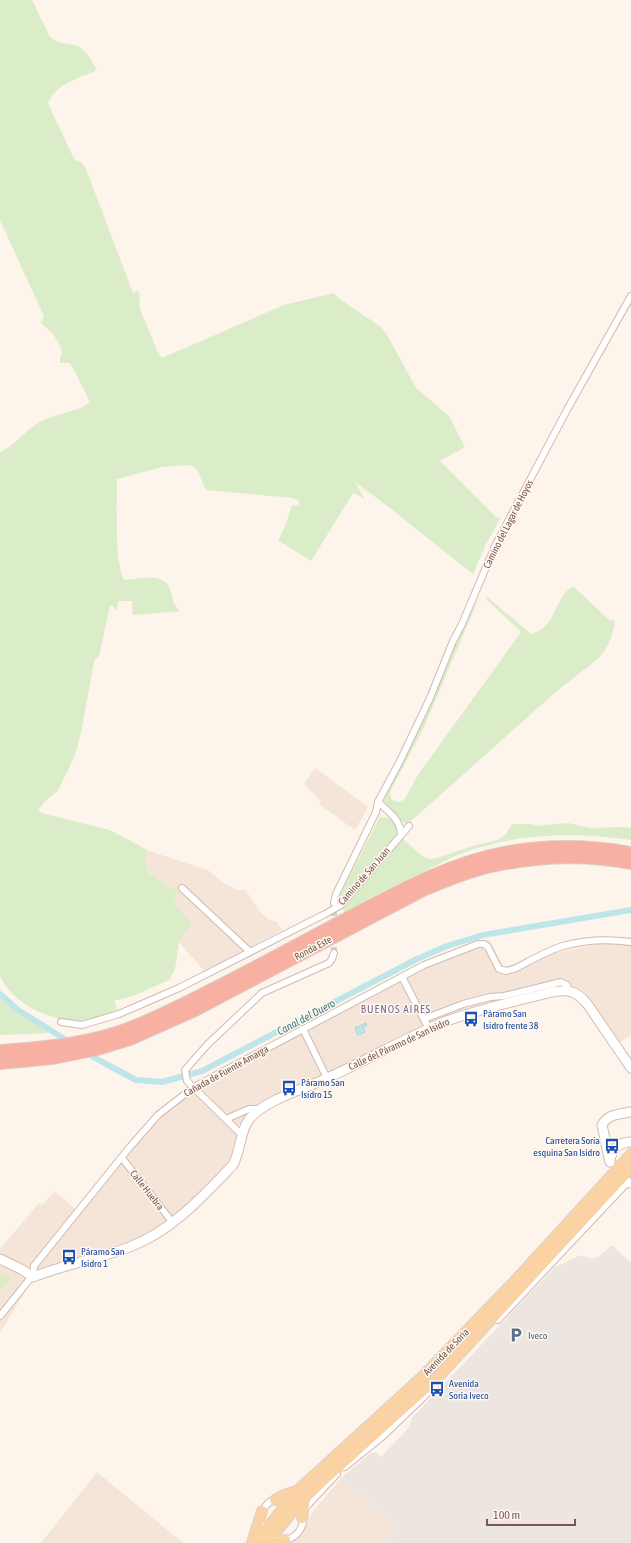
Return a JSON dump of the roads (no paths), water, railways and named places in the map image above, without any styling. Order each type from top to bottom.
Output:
[{"type":"highway","name":"Ronda Este","points":[[95,1044],[167,1012],[413,884],[460,865],[503,853],[540,849],[573,847],[612,849],[631,853]]},
{"type":"highway","name":"Ronda Este","points":[[0,1062],[22,1061],[64,1050],[130,1039],[171,1021],[423,890],[458,876],[491,866],[552,858],[580,857],[631,863]]},
{"type":"highway","name":"Ronda Este","points":[[0,1051],[64,1050]]},
{"type":"main road","name":"Avenida de Soria","points":[[298,1508],[297,1491],[421,1378],[512,1284],[623,1180],[631,1154]]},
{"type":"main road","name":"Avenida de Soria","points":[[266,1539],[298,1508],[305,1498],[326,1477],[440,1375],[623,1180],[631,1168]]},
{"type":"main road","points":[[275,1500],[284,1495],[297,1491]]},
{"type":"main road","points":[[262,1510],[266,1539]]},
{"type":"street","name":"Camino del Lagar de Hoyos","points":[[334,903],[336,894],[376,812],[378,802],[400,761],[430,698],[453,641],[462,624],[495,546],[568,408],[631,296]]},
{"type":"street","points":[[378,802],[397,820],[400,826],[401,834]]},
{"type":"street","name":"Camino de San Juan","points":[[61,1022],[82,1024],[119,1014],[179,988],[341,905],[409,826]]},
{"type":"street","points":[[182,888],[250,952]]},
{"type":"street","name":"Cañada de Fuente Amarga","points":[[33,1277],[34,1266],[158,1115],[194,1087],[402,977],[442,957],[478,944],[484,944],[488,947],[499,969],[506,971],[514,969],[562,946],[616,940],[631,942]]},
{"type":"street","points":[[242,1136],[187,1080],[185,1070],[207,1045],[262,993],[328,963],[332,959],[334,953]]},
{"type":"street","points":[[402,977],[429,1029]]},
{"type":"street","name":"Calle del Páramo de San Isidro","points":[[424,1019],[463,1004],[561,982],[567,985],[568,991]]},
{"type":"street","name":"Calle del Páramo de San Isidro","points":[[33,1277],[132,1246],[151,1237],[173,1223],[187,1211],[233,1165],[238,1155],[242,1136],[249,1118],[258,1109],[429,1029],[468,1013],[552,992],[562,990],[572,991],[583,998],[631,1068]]},
{"type":"street","points":[[303,1029],[327,1078]]},
{"type":"street","name":"Calle del Páramo de San Isidro","points":[[226,1119],[249,1109],[258,1109]]},
{"type":"street","points":[[623,1180],[610,1167],[602,1125],[606,1118],[612,1115],[631,1112]]},
{"type":"street","points":[[603,1134],[612,1140],[627,1142]]},
{"type":"street","points":[[610,1162],[613,1151],[618,1146],[627,1142]]},
{"type":"street","name":"Calle Huebra","points":[[122,1158],[173,1223]]},
{"type":"street","name":"Avenida de Soria","points":[[298,1508],[382,1437],[434,1387],[623,1180]]},
{"type":"street","points":[[0,1259],[21,1269],[33,1277],[0,1316]]},
{"type":"street","points":[[262,1510],[270,1502],[282,1498],[298,1508],[299,1531],[291,1538],[266,1539]]},
{"type":"street","name":"Avenida de Soria","points":[[246,1543],[266,1539]]},
{"type":"water","points":[[366,1023],[367,1025],[363,1027],[365,1032],[358,1035],[355,1028]]},
{"type":"waterway","name":"Canal del Duero","points":[[85,1052],[136,1080],[162,1082],[202,1071],[417,959],[447,946],[483,935],[631,910]]},
{"type":"waterway","name":"Canal del Duero","points":[[0,994],[18,1010],[71,1043]]},
{"type":"tunnel","points":[[334,904],[334,925]]},
{"type":"tunnel","points":[[334,936],[334,953]]},
{"type":"place","name":"Páramo San Isidro frente 38","points":[[471,1019]]},
{"type":"place","name":"Páramo San Isidro 15","points":[[289,1088]]},
{"type":"place","name":"Carretera Soria esquina San Isidro","points":[[612,1146]]},
{"type":"place","name":"Páramo San Isidro 1","points":[[69,1257]]},
{"type":"place","name":"Iveco","points":[[516,1335]]},
{"type":"place","name":"Avenida Soria Iveco","points":[[437,1389]]},
{"type":"district","name":"BUENOS AIRES","points":[[396,1009]]}]
